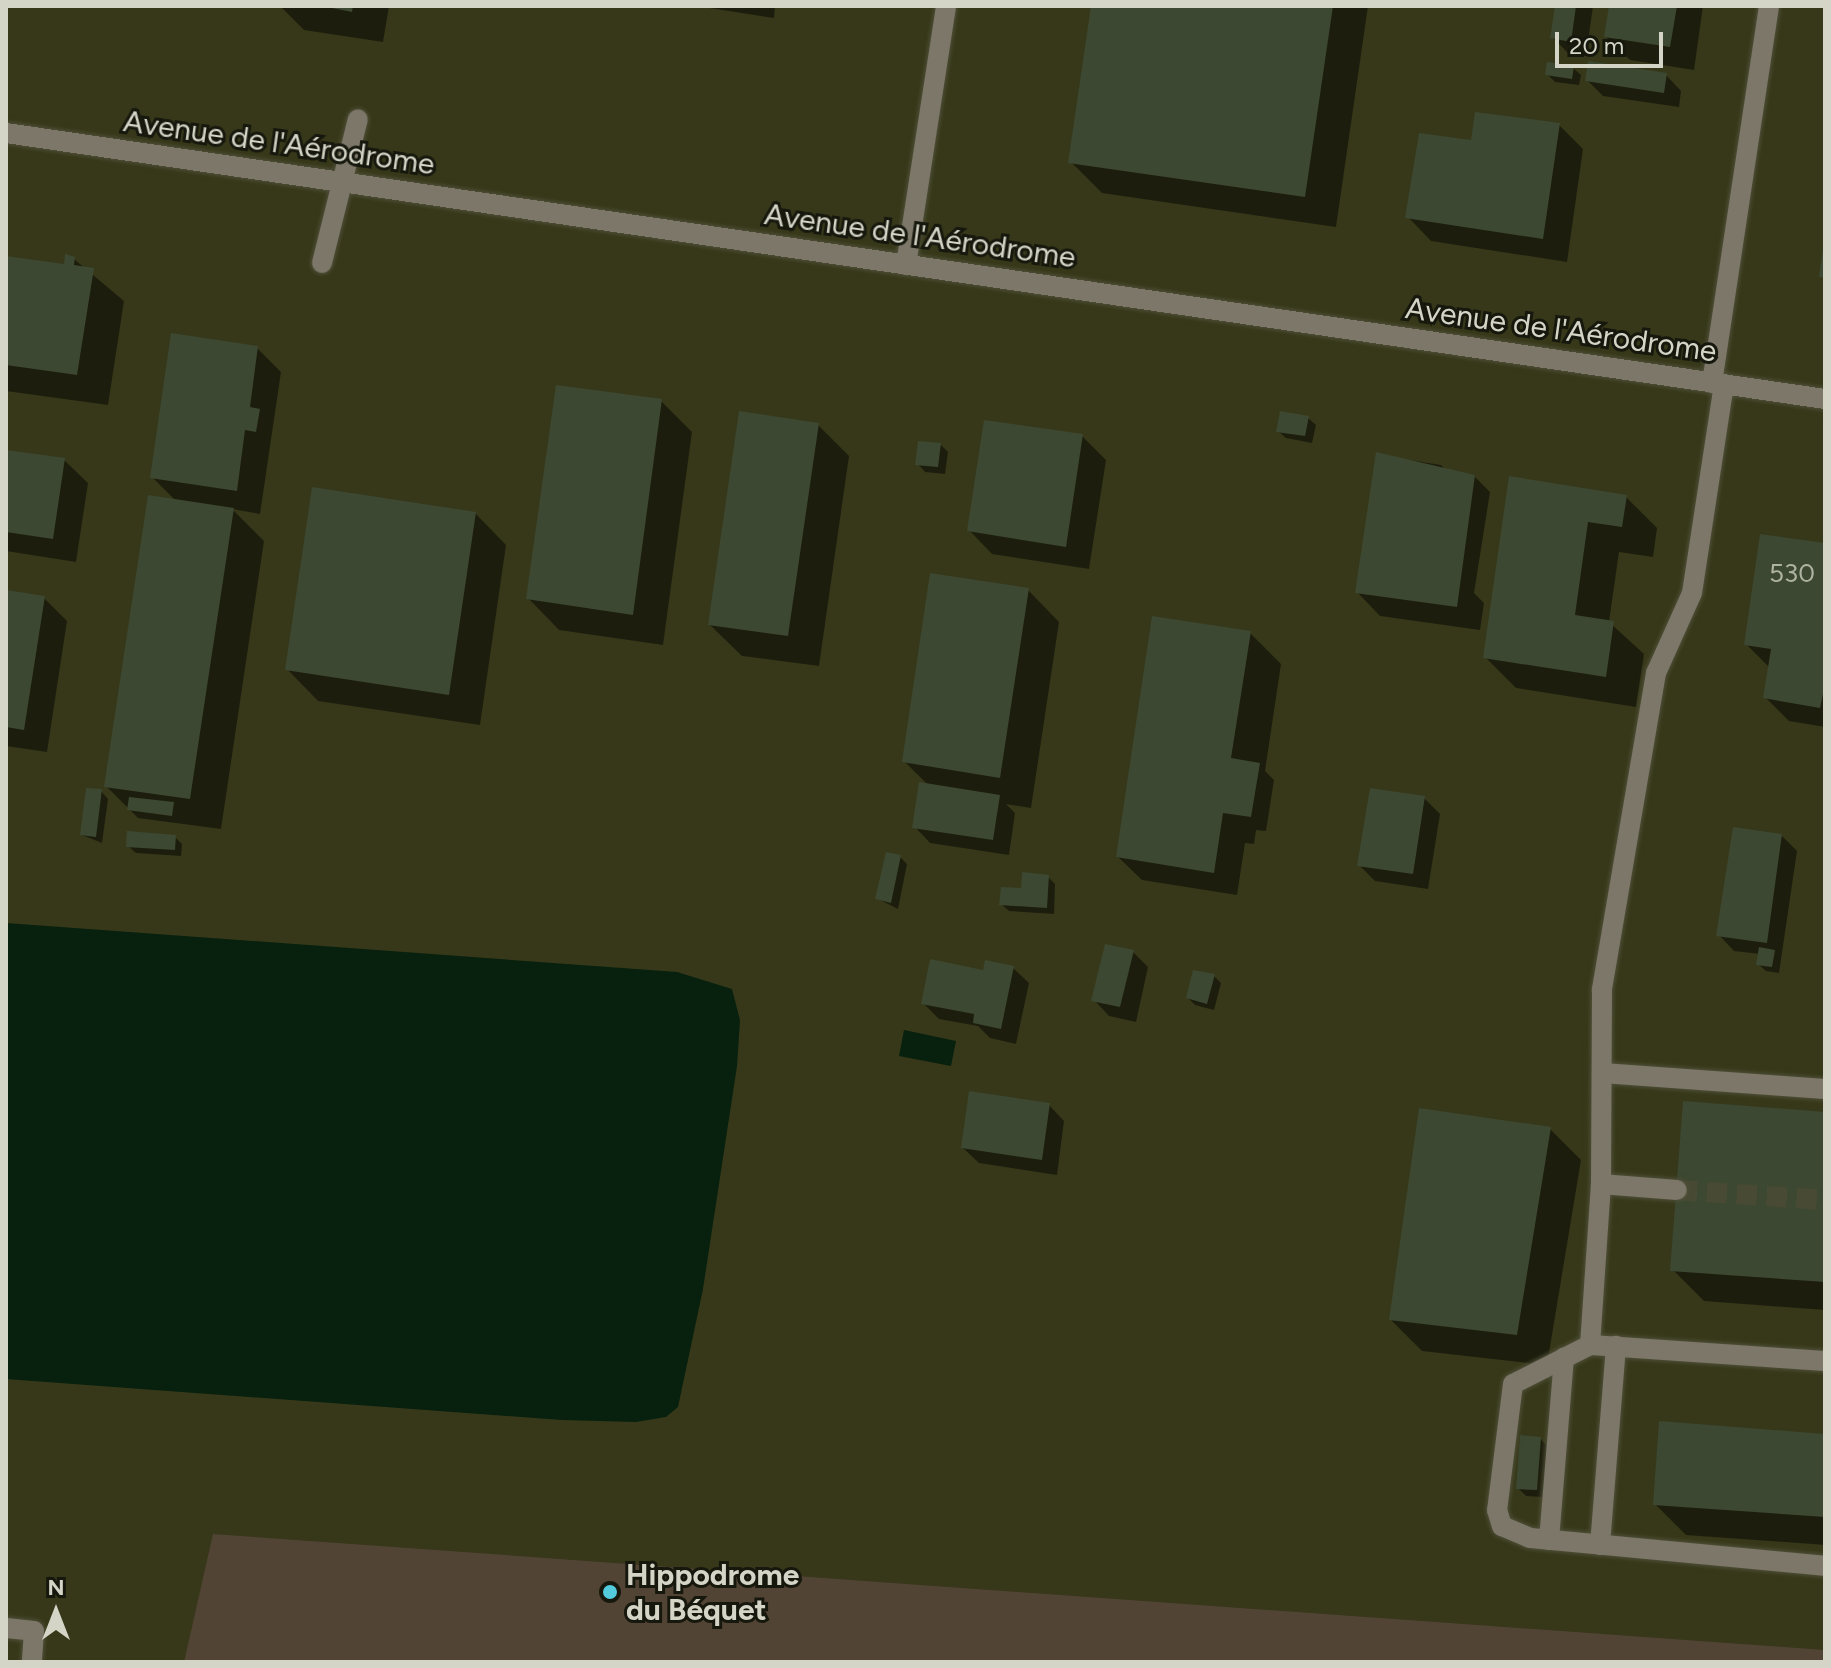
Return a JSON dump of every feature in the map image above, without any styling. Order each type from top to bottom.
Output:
[{"type":"street","points":[[906,265],[946,6]]},
{"type":"street","points":[[1590,1345],[1601,1184],[1602,990],[1656,673],[1692,593],[1769,6]]},
{"type":"street","points":[[322,263],[345,183],[358,119]]},
{"type":"street","name":"Avenue de l'Aérodrome","points":[[6,133],[1825,399]]},
{"type":"street","points":[[1602,1073],[1825,1089]]},
{"type":"street","points":[[1601,1184],[1677,1190]]},
{"type":"street","points":[[1825,1361],[1590,1345],[1513,1384],[1497,1510],[1502,1526],[1549,1540],[1825,1566]]},
{"type":"street","points":[[1600,1545],[1616,1346]]},
{"type":"street","points":[[1549,1540],[1564,1358]]},
{"type":"street","points":[[6,1628],[34,1631],[32,1662]]},
{"type":"shaded area","points":[[6,6],[1825,6],[1825,1650],[214,1534],[184,1662],[6,1662]]},
{"type":"shaded area","points":[[6,923],[677,972],[732,989],[740,1020],[737,1066],[703,1289],[678,1407],[666,1417],[636,1422],[562,1420],[6,1379]]},
{"type":"shaded area","points":[[904,1030],[956,1041],[951,1066],[899,1056]]},
{"type":"shaded area","name":"Hippodrome du Béquet","points":[[213,1534],[1825,1650],[1825,1662],[184,1662]]},
{"type":"building","points":[[322,6],[353,6],[352,12]]},
{"type":"building","points":[[1091,6],[1333,6],[1305,197],[1068,163]]},
{"type":"building","points":[[1555,6],[1576,6],[1571,42],[1550,38]]},
{"type":"building","points":[[1609,6],[1677,6],[1670,47],[1604,37]]},
{"type":"building","points":[[1588,61],[1667,73],[1664,93],[1585,81]]},
{"type":"building","points":[[1547,62],[1574,66],[1572,79],[1545,75]]},
{"type":"building","points":[[1475,112],[1560,123],[1543,239],[1405,218],[1419,133],[1471,140]]},
{"type":"building","points":[[1825,249],[1825,278],[1819,277]]},
{"type":"building","points":[[65,254],[75,257],[74,265],[94,268],[77,375],[6,365],[6,256],[64,264]]},
{"type":"building","points":[[171,333],[258,346],[250,407],[260,409],[256,432],[245,430],[237,491],[150,478]]},
{"type":"building","points":[[556,385],[662,399],[633,615],[526,599]]},
{"type":"building","points":[[739,411],[819,423],[788,636],[708,625]]},
{"type":"building","points":[[1280,411],[1309,416],[1305,436],[1276,432]]},
{"type":"building","points":[[984,420],[1083,434],[1066,547],[967,531]]},
{"type":"building","points":[[918,441],[941,443],[938,467],[915,465]]},
{"type":"building","points":[[6,450],[65,458],[53,539],[6,532]]},
{"type":"building","points":[[1376,452],[1475,475],[1457,607],[1355,593]]},
{"type":"building","points":[[1509,476],[1627,495],[1622,527],[1588,522],[1575,615],[1614,621],[1606,677],[1483,658]]},
{"type":"building","points":[[312,487],[476,512],[449,695],[285,670]]},
{"type":"building","points":[[148,495],[234,508],[190,799],[104,787]]},
{"type":"building","points":[[1760,534],[1825,543],[1825,685],[1820,708],[1763,698],[1771,649],[1744,645]]},
{"type":"building","points":[[930,573],[1029,588],[1000,778],[902,762]]},
{"type":"building","points":[[6,590],[45,596],[24,730],[6,727]]},
{"type":"building","points":[[1152,616],[1251,631],[1231,758],[1260,763],[1251,817],[1223,813],[1214,873],[1116,857]]},
{"type":"building","points":[[919,782],[1000,795],[993,840],[912,828]]},
{"type":"building","points":[[86,788],[102,789],[96,837],[80,835]]},
{"type":"building","points":[[1370,788],[1425,796],[1413,874],[1357,866]]},
{"type":"building","points":[[129,797],[174,802],[172,816],[127,810]]},
{"type":"building","points":[[1733,827],[1782,834],[1767,943],[1716,936]]},
{"type":"building","points":[[127,831],[176,835],[175,850],[126,847]]},
{"type":"building","points":[[886,852],[901,855],[891,903],[875,899]]},
{"type":"building","points":[[1022,872],[1049,875],[1047,908],[999,905],[1001,887],[1021,888]]},
{"type":"building","points":[[1105,944],[1134,950],[1120,1007],[1091,1001]]},
{"type":"building","points":[[1759,947],[1775,950],[1772,967],[1756,965]]},
{"type":"building","points":[[930,959],[983,970],[985,960],[1014,966],[1001,1029],[973,1023],[974,1014],[921,1004]]},
{"type":"building","points":[[1193,970],[1215,974],[1207,1004],[1186,998]]},
{"type":"building","points":[[969,1091],[1050,1103],[1042,1160],[961,1148]]},
{"type":"building","points":[[1683,1101],[1825,1112],[1825,1282],[1670,1271]]},
{"type":"building","points":[[1419,1108],[1551,1127],[1517,1335],[1389,1320]]},
{"type":"building","points":[[1659,1421],[1825,1434],[1825,1517],[1653,1505]]},
{"type":"building","points":[[1520,1435],[1541,1437],[1537,1490],[1516,1489]]},
{"type":"tunnel","points":[[1677,1190],[1825,1200]]},
{"type":"place","name":"Hippodrome du Béquet","points":[[610,1592]]}]
